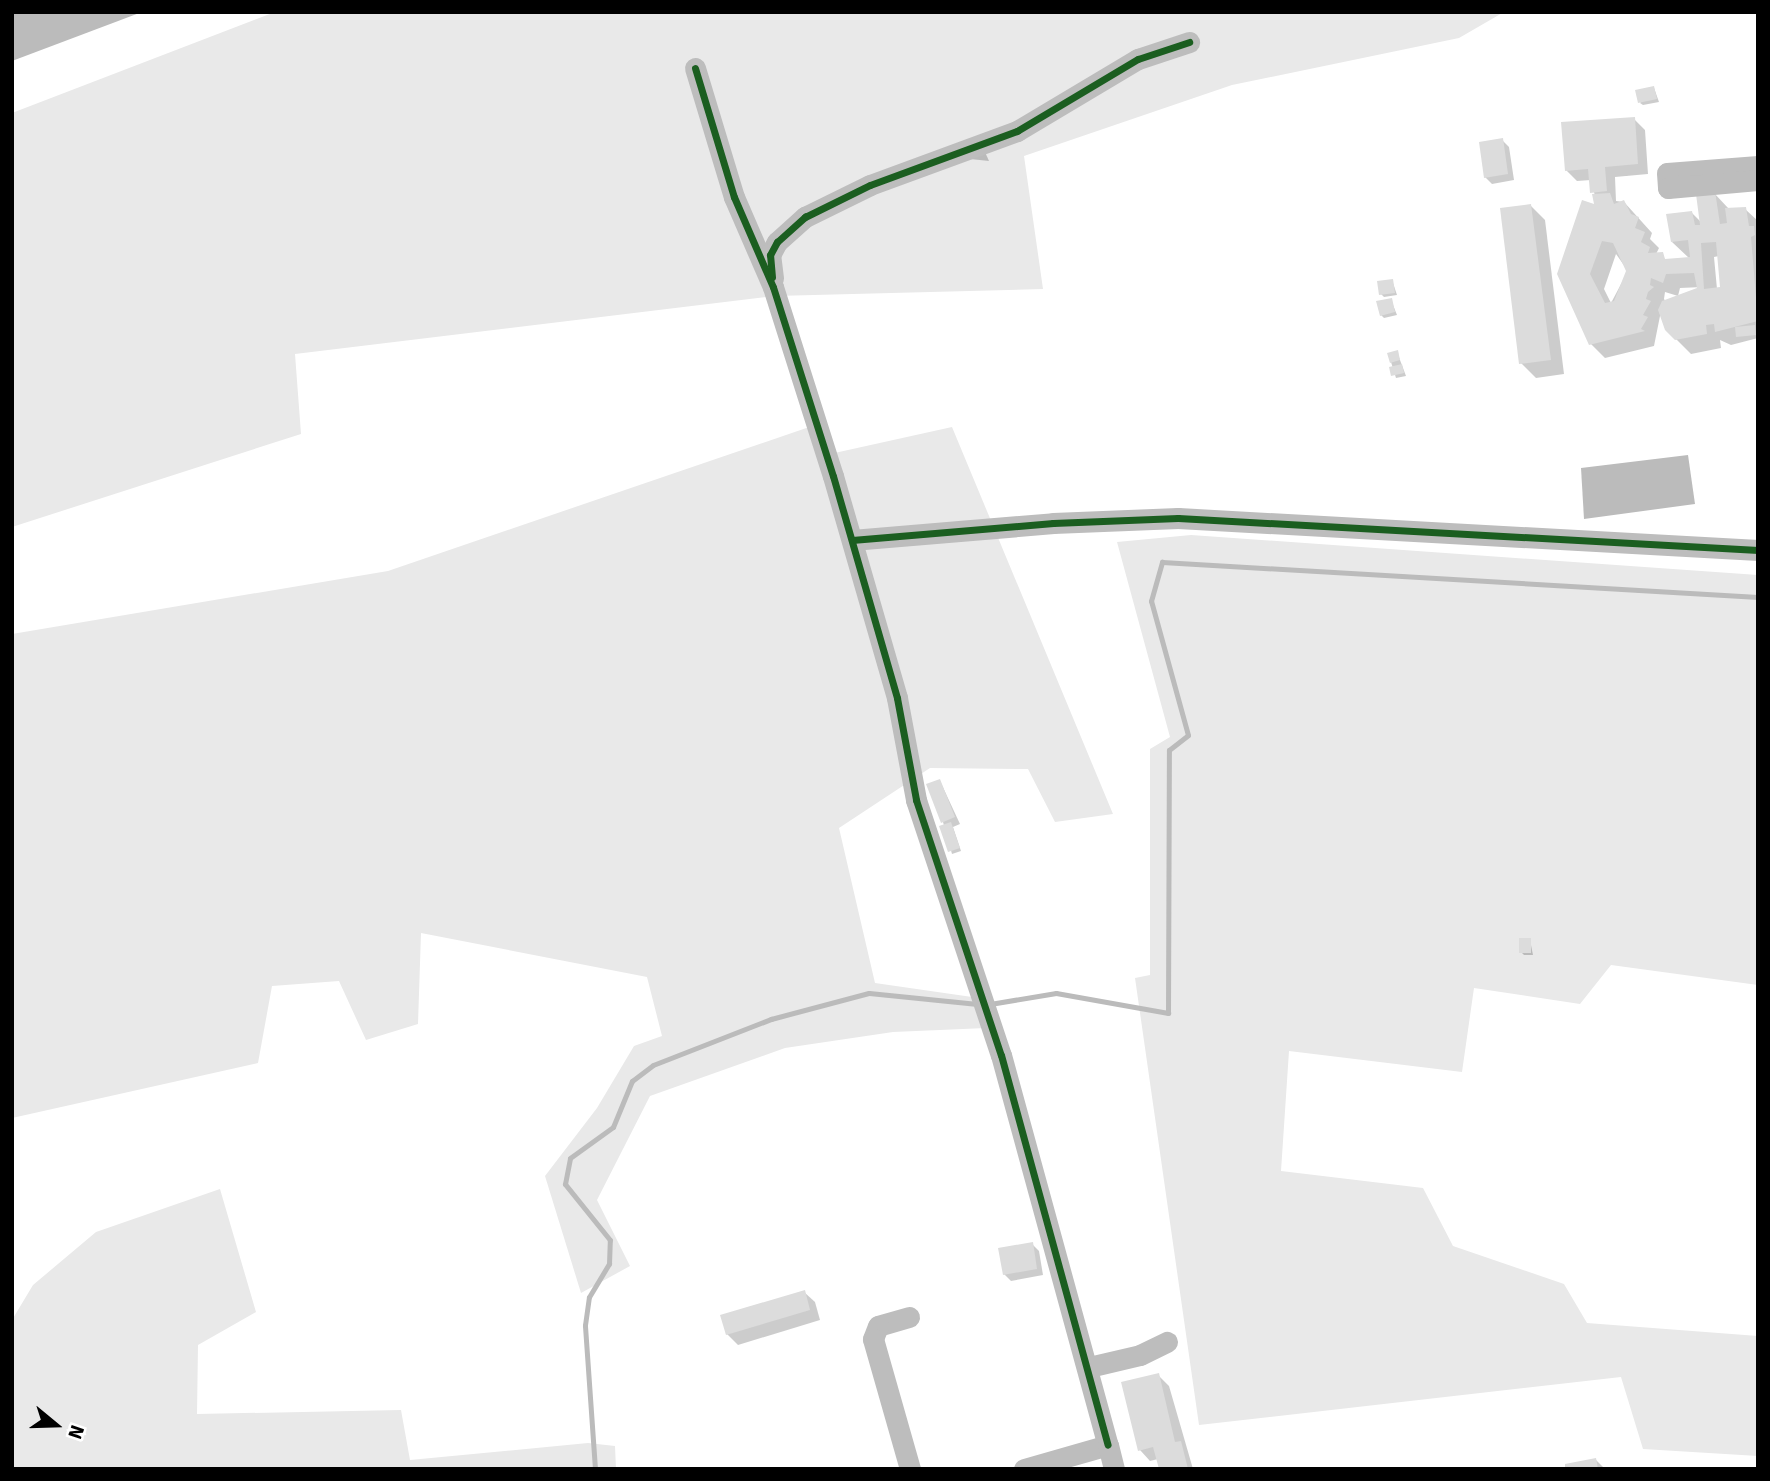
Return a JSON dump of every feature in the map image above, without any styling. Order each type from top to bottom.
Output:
[{"type":"street","points":[[773,287],[771,255],[777,243],[805,216],[870,185],[1017,131],[1138,59],[1189,42]]},
{"type":"street","points":[[695,68],[734,197],[773,287],[852,540],[897,698],[916,800],[1001,1055],[1114,1469]]},
{"type":"street","points":[[1758,166],[1667,173],[1668,188],[1758,180]]},
{"type":"street","points":[[852,540],[1052,523],[1197,518],[1758,550]]},
{"type":"street","points":[[909,1317],[878,1326],[873,1339],[910,1469]]},
{"type":"street","points":[[1088,1367],[1140,1355],[1167,1342]]},
{"type":"street","points":[[1024,1469],[1108,1445]]},
{"type":"shaded area","points":[[12,12],[142,12],[12,61]]},
{"type":"shaded area","points":[[275,12],[1504,12],[1459,38],[1232,85],[1024,156],[1043,289],[775,296],[295,354],[301,434],[12,527],[12,113]]},
{"type":"shaded area","points":[[818,424],[830,454],[952,427],[1113,814],[1055,822],[1028,769],[930,768],[839,828],[875,983],[979,998],[986,1028],[893,1032],[785,1048],[650,1096],[597,1200],[630,1266],[581,1293],[545,1176],[597,1108],[634,1046],[662,1036],[647,977],[421,933],[418,1024],[366,1040],[339,981],[272,986],[258,1063],[12,1118],[12,634],[388,571]]},
{"type":"shaded area","points":[[1688,455],[1695,504],[1584,519],[1581,468]]},
{"type":"shaded area","points":[[1191,535],[1758,575],[1758,985],[1611,965],[1580,1004],[1474,988],[1462,1072],[1289,1051],[1281,1171],[1423,1188],[1453,1246],[1564,1284],[1587,1323],[1758,1336],[1758,1456],[1643,1449],[1621,1377],[1199,1425],[1135,978],[1150,975],[1150,749],[1170,737],[1117,542]]},
{"type":"shaded area","points":[[220,1189],[256,1312],[198,1345],[197,1414],[401,1410],[410,1460],[588,1443],[615,1446],[616,1469],[12,1469],[12,1320],[33,1285],[96,1232]]},
{"type":"building","points":[[1654,86],[1657,99],[1638,103],[1635,90]]},
{"type":"building","points":[[1635,117],[1638,164],[1605,167],[1607,191],[1590,193],[1588,169],[1565,171],[1561,122]]},
{"type":"building","points":[[1503,138],[1508,174],[1484,178],[1479,142]]},
{"type":"building","points":[[1715,191],[1720,224],[1727,223],[1725,208],[1746,207],[1749,226],[1754,226],[1755,235],[1751,237],[1758,321],[1715,332],[1714,324],[1706,325],[1707,334],[1675,340],[1665,330],[1658,310],[1662,301],[1697,288],[1694,273],[1666,274],[1663,283],[1651,278],[1650,285],[1654,287],[1648,292],[1646,299],[1651,301],[1643,315],[1648,317],[1641,329],[1645,331],[1589,345],[1557,274],[1582,200],[1594,204],[1592,194],[1610,193],[1614,204],[1624,200],[1631,214],[1639,217],[1635,228],[1645,232],[1641,242],[1650,247],[1648,253],[1663,252],[1665,259],[1690,257],[1688,240],[1671,242],[1666,214],[1692,211],[1695,225],[1700,225],[1696,194]],"holes":[[[1602,241],[1613,243],[1626,271],[1614,301],[1605,303],[1590,274]],[[1716,242],[1720,287],[1704,289],[1701,243]]]},
{"type":"building","points":[[1531,204],[1551,360],[1519,364],[1500,208]]},
{"type":"building","points":[[1393,279],[1395,293],[1379,295],[1377,281]]},
{"type":"building","points":[[1392,298],[1395,312],[1380,316],[1376,301]]},
{"type":"building","points":[[1755,325],[1756,335],[1736,337],[1735,327]]},
{"type":"building","points":[[1398,350],[1400,360],[1390,363],[1387,353]]},
{"type":"building","points":[[1402,364],[1404,373],[1391,376],[1389,367]]},
{"type":"building","points":[[940,779],[955,817],[941,823],[926,784]]},
{"type":"building","points":[[951,822],[960,848],[948,852],[939,826]]},
{"type":"building","points":[[1519,938],[1531,938],[1531,953],[1519,953]]},
{"type":"building","points":[[1033,1242],[1037,1269],[1003,1275],[998,1248]]},
{"type":"building","points":[[805,1290],[810,1310],[726,1335],[720,1315]]},
{"type":"building","points":[[1159,1373],[1175,1442],[1181,1441],[1188,1469],[1159,1469],[1153,1447],[1138,1451],[1121,1382]]},
{"type":"building","points":[[1596,1458],[1598,1469],[1565,1469],[1565,1464]]},
{"type":"waterway","points":[[990,1004],[1056,993],[1168,1013],[1169,750],[1188,735],[1151,601],[1162,562],[1758,597]]},
{"type":"waterway","points":[[595,1469],[585,1325],[589,1297],[609,1264],[610,1240],[565,1184],[570,1158],[613,1127],[632,1081],[653,1065],[771,1019],[869,993],[977,1004]]},
{"type":"cycle path","points":[[772,277],[770,255],[777,242],[805,217],[870,185],[1017,131],[1138,59],[1189,42]]},
{"type":"cycle path","points":[[695,68],[734,197],[773,287],[833,476],[897,698],[916,800],[1001,1055],[1108,1445]]},
{"type":"cycle path","points":[[852,540],[1053,523],[1178,518],[1758,550]]}]
